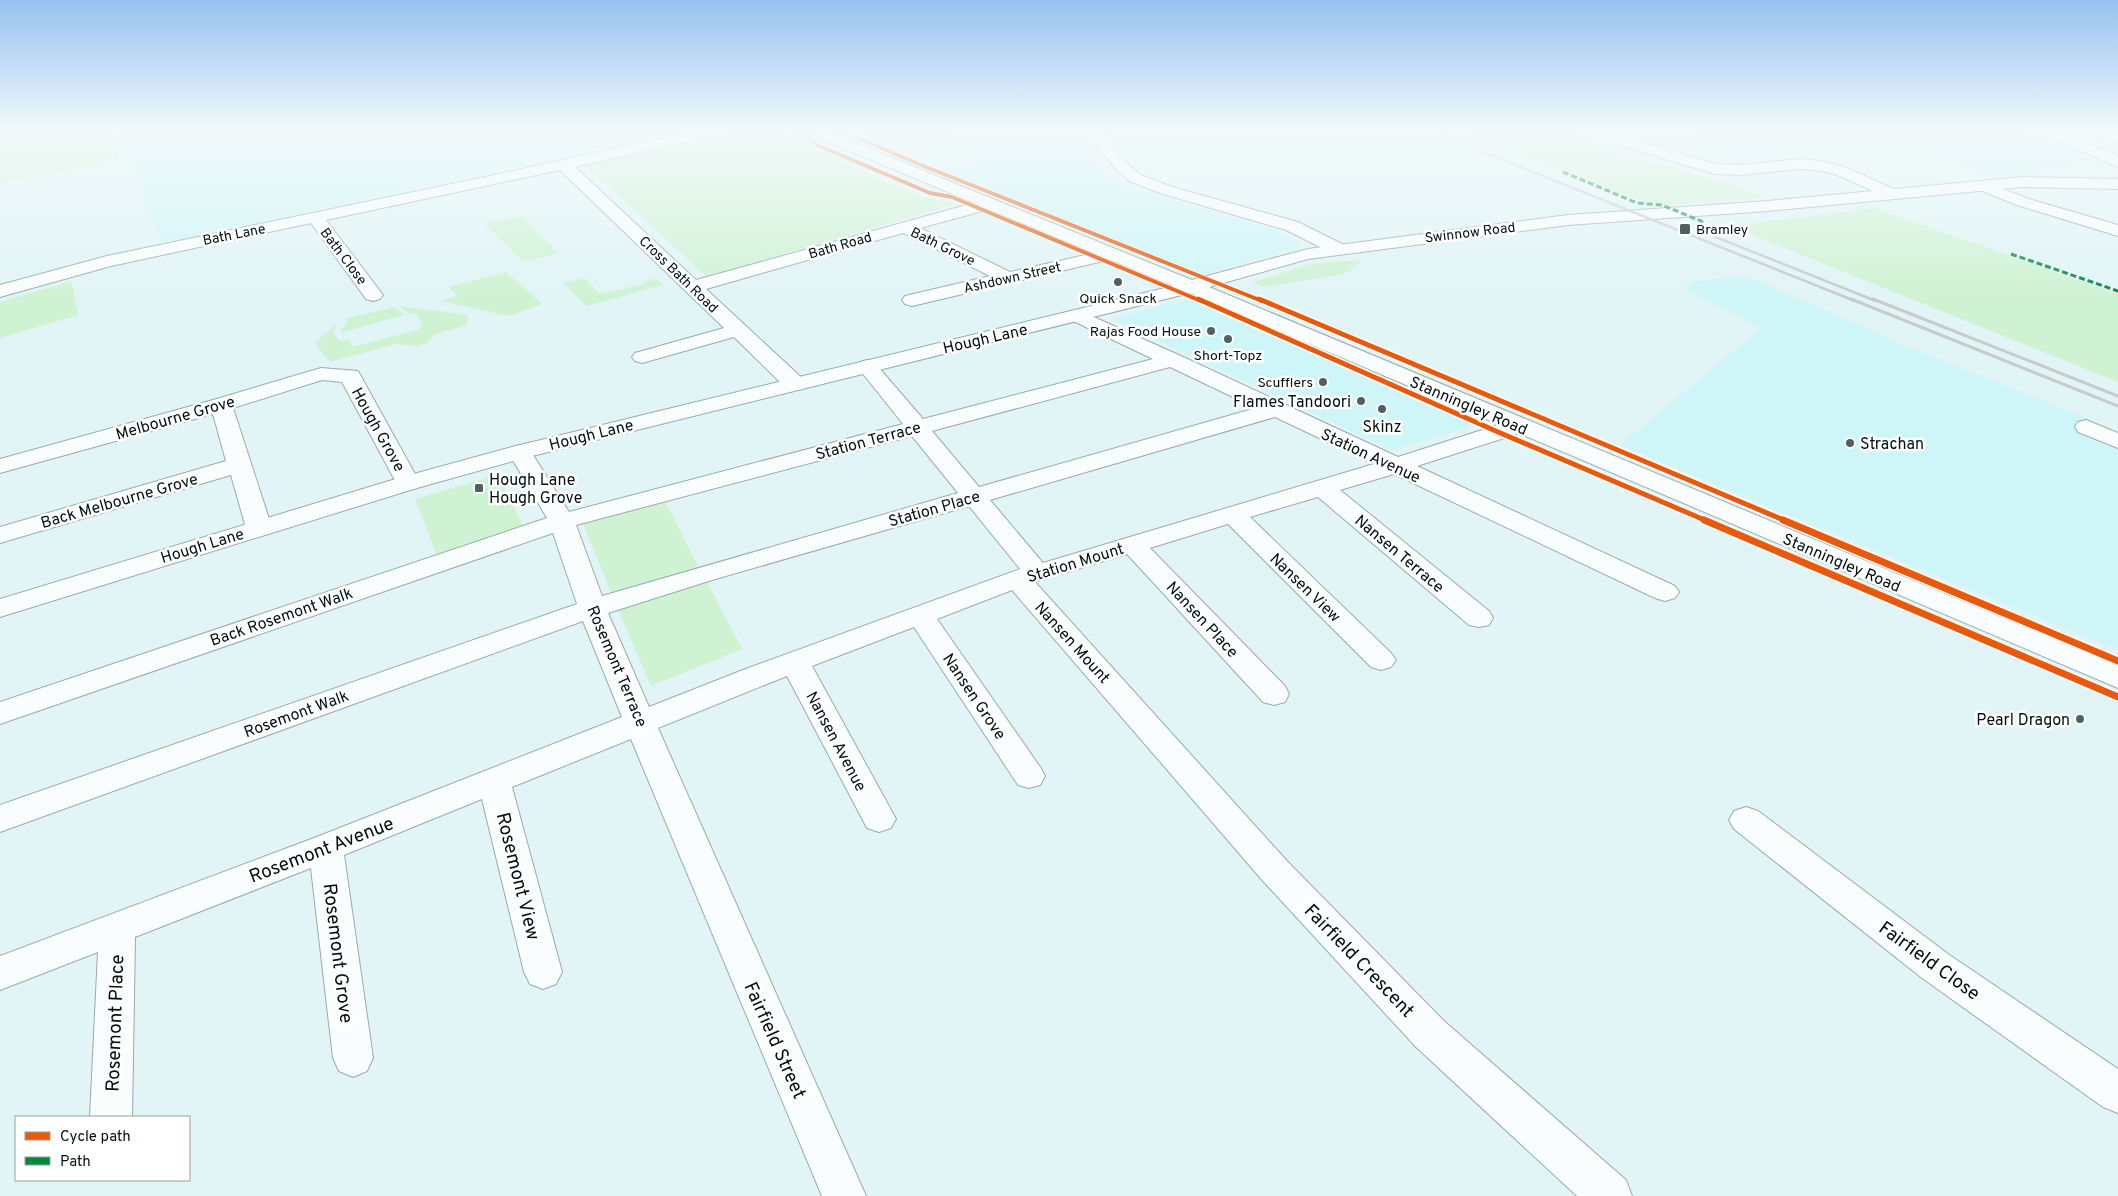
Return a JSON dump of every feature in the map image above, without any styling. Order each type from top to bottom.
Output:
[{"type":"main road","name":"Bath Lane","points":[[0,292],[107,261],[447,189]]},
{"type":"main road","name":"Cross Bath Road","points":[[589,189],[794,384]]},
{"type":"main road","name":"Stanningley Road","points":[[952,189],[1190,286],[2118,678]]},
{"type":"main road","points":[[1163,189],[1292,226],[1338,249]]},
{"type":"main road","points":[[1880,189],[1892,194]]},
{"type":"main road","name":"Swinnow Road","points":[[1190,286],[1272,263],[1338,249],[1568,220],[1768,206],[1951,189]]},
{"type":"main road","points":[[1990,189],[2023,202],[2118,231]]},
{"type":"main road","name":"Bath Road","points":[[692,287],[988,204]]},
{"type":"main road","name":"Bath Close","points":[[315,217],[373,295]]},
{"type":"main road","name":"Bath Grove","points":[[904,227],[1008,278]]},
{"type":"main road","name":"Ashdown Street","points":[[912,300],[1112,254]]},
{"type":"main road","name":"Hough Lane","points":[[0,608],[408,483],[520,452],[1078,316],[1190,286]]},
{"type":"main road","name":"Station Avenue","points":[[1078,316],[1665,592]]},
{"type":"main road","points":[[642,357],[738,330]]},
{"type":"main road","name":"Station Terrace","points":[[562,521],[1174,360]]},
{"type":"main road","name":"Nansen Mount","points":[[867,366],[975,496],[1027,576],[1130,704]]},
{"type":"main road","name":"Melbourne Grove","points":[[0,466],[221,405],[321,374],[350,376]]},
{"type":"main road","name":"Hough Grove","points":[[350,376],[408,483]]},
{"type":"main road","points":[[221,405],[259,528]]},
{"type":"main road","name":"Station Place","points":[[592,608],[702,574],[1276,410]]},
{"type":"main road","name":"Station Mount","points":[[641,722],[1027,576],[1394,466],[1518,426]]},
{"type":"main road","points":[[2086,427],[2118,441]]},
{"type":"main road","name":"Rosemont Terrace","points":[[520,452],[562,521],[592,608],[708,884]]},
{"type":"main road","name":"Back Melbourne Grove","points":[[0,535],[238,465]]},
{"type":"main road","name":"Nansen Terrace","points":[[1321,488],[1478,618]]},
{"type":"main road","name":"Nansen View","points":[[1232,514],[1381,660]]},
{"type":"main road","name":"Back Rosemont Walk","points":[[0,713],[562,521]]},
{"type":"main road","name":"Nansen Place","points":[[1132,544],[1274,694]]},
{"type":"main road","name":"Rosemont Walk","points":[[0,819],[592,608]]},
{"type":"main road","name":"Nansen Grove","points":[[921,616],[1029,776]]},
{"type":"main road","name":"Nansen Avenue","points":[[795,663],[879,819]]},
{"type":"main road","name":"Fairfield Crescent","points":[[1130,704],[1275,871],[1430,1034],[1610,1196]]},
{"type":"main road","name":"Rosemont Avenue","points":[[0,973],[326,848],[641,722]]},
{"type":"main road","name":"Rosemont View","points":[[494,781],[543,972]]},
{"type":"main road","name":"Fairfield Close","points":[[1746,820],[1934,966],[2118,1094]]},
{"type":"main road","name":"Rosemont Grove","points":[[326,848],[353,1058]]},
{"type":"main road","name":"Fairfield Street","points":[[708,884],[844,1196]]},
{"type":"main road","name":"Rosemont Place","points":[[111,1116],[117,928]]},
{"type":"shaded area","points":[[141,189],[415,189],[197,236],[161,242]]},
{"type":"shaded area","points":[[984,189],[1135,189],[1273,229],[1303,246],[1193,277]]},
{"type":"shaded area","points":[[1747,276],[1913,349],[2094,421],[2077,434],[2118,450],[2118,650],[1620,445],[1761,328],[1684,289],[1694,281]]},
{"type":"shaded area","points":[[1186,299],[1474,426],[1391,450],[1112,319]]},
{"type":"green space","points":[[611,189],[903,189],[919,196],[957,204],[706,276]]},
{"type":"green space","points":[[1609,189],[1742,189],[1765,198],[1664,205],[1632,198]]},
{"type":"green space","points":[[1874,208],[2118,294],[2118,382],[1730,226]]},
{"type":"green space","points":[[522,216],[557,253],[524,262],[483,223]]},
{"type":"green space","points":[[1361,261],[1344,274],[1264,287],[1252,283],[1310,264]]},
{"type":"green space","points":[[506,272],[542,304],[508,316],[441,301],[458,296],[449,287]]},
{"type":"green space","points":[[585,278],[599,294],[644,284],[643,282],[657,278],[663,285],[587,306],[563,283]]},
{"type":"green space","points":[[71,281],[78,315],[0,338],[0,302]]},
{"type":"green space","points":[[399,306],[468,315],[467,325],[436,334],[427,343],[417,346],[396,344],[330,362],[315,343],[336,324],[333,333],[340,341],[348,339],[352,347],[417,330],[422,327],[419,324],[422,322],[415,313],[410,314]]},
{"type":"green space","points":[[394,307],[404,315],[340,333],[347,322],[345,319]]},
{"type":"green space","points":[[498,475],[524,528],[437,556],[415,499]]},
{"type":"green space","points":[[664,499],[699,568],[612,595],[582,522]]},
{"type":"green space","points":[[705,578],[742,649],[651,686],[616,605]]},
{"type":"railway","points":[[1575,189],[1855,301]]},
{"type":"railway","points":[[1713,236],[1876,301]]},
{"type":"railway","points":[[1851,299],[2118,406]]},
{"type":"railway","points":[[1873,299],[2118,396]]},
{"type":"marked path","points":[[1603,189],[1637,203],[1662,205],[1701,221],[1708,229]]},
{"type":"marked path","points":[[2011,254],[2118,291]]},
{"type":"cycle path","points":[[920,189],[930,193],[952,197],[1177,290],[1498,432],[2118,697]]},
{"type":"cycle path","points":[[981,189],[1213,280],[2118,661]]},
{"type":"place","name":"Bramley","points":[[1685,229]]},
{"type":"place","name":"Quick Snack","points":[[1118,282]]},
{"type":"place","name":"Rajas Food House","points":[[1211,331]]},
{"type":"place","name":"Short-Topz","points":[[1228,339]]},
{"type":"place","name":"Scufflers","points":[[1323,382]]},
{"type":"place","name":"Flames Tandoori","points":[[1361,401]]},
{"type":"place","name":"Skinz","points":[[1382,409]]},
{"type":"place","name":"Strachan","points":[[1850,443]]},
{"type":"place","name":"Hough Lane Hough Grove","points":[[479,488]]},
{"type":"place","name":"Pearl Dragon","points":[[2080,719]]}]
